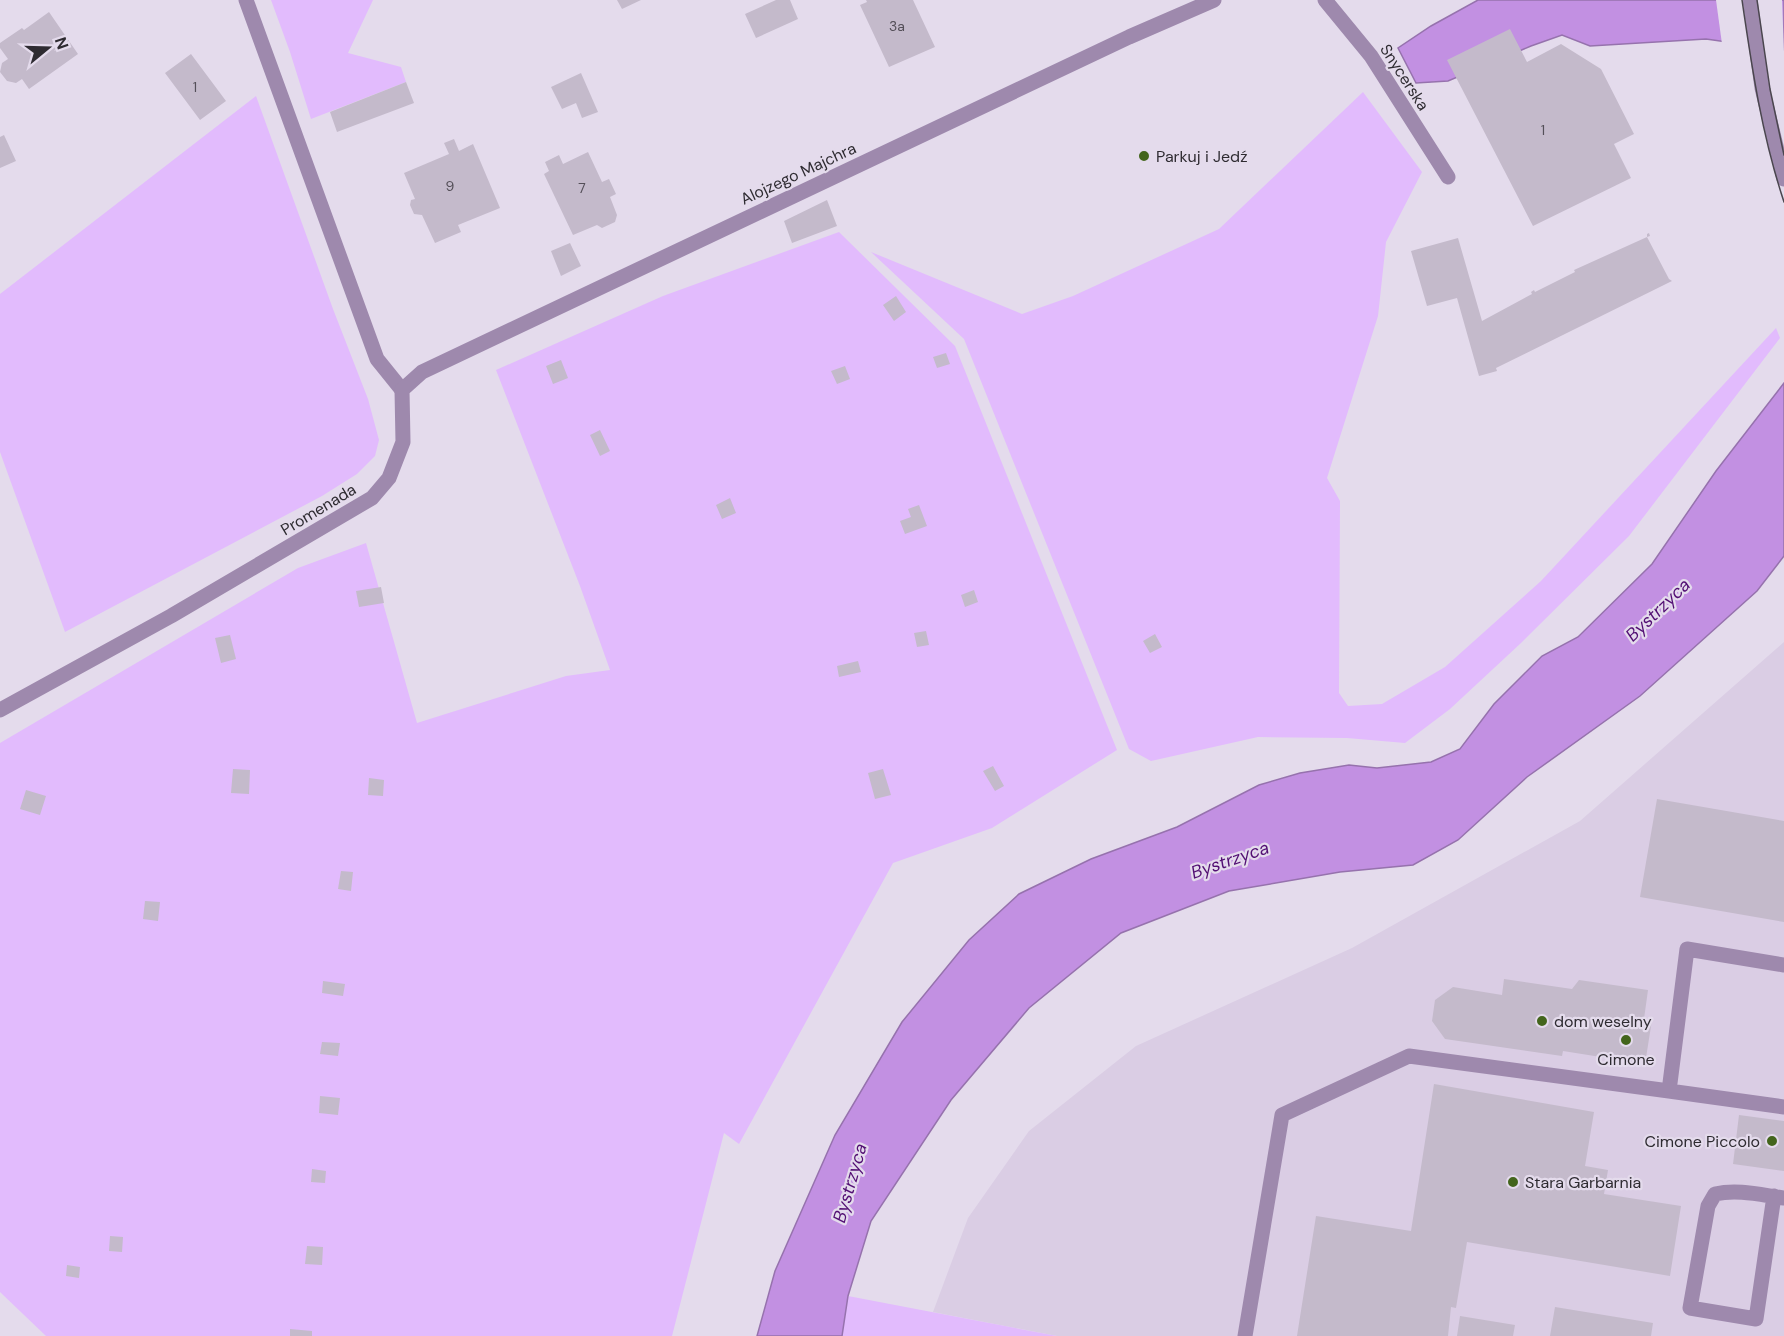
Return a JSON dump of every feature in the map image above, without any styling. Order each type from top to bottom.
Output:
[{"type":"street","points":[[246,0],[377,359],[402,390]]},
{"type":"street","name":"Alojzego Majchra","points":[[402,390],[422,372],[432,367],[1129,37],[1214,0]]},
{"type":"street","name":"Snycerska","points":[[1325,0],[1371,56],[1449,177]]},
{"type":"street","points":[[1750,0],[1762,88],[1784,178]]},
{"type":"street","name":"Promenada","points":[[0,710],[171,616],[372,498],[389,478],[403,442],[402,390]]},
{"type":"street","points":[[1669,1091],[1687,949],[1784,965]]},
{"type":"street","points":[[1245,1336],[1282,1115],[1409,1056],[1784,1107]]},
{"type":"street","points":[[1730,1191],[1779,1197],[1756,1319],[1690,1308],[1708,1206],[1715,1194],[1730,1191]]},
{"type":"shaded area","points":[[271,0],[373,0],[348,53],[401,67],[406,82],[311,119]]},
{"type":"shaded area","points":[[1363,92],[1422,172],[1386,242],[1378,316],[1327,478],[1340,501],[1339,693],[1348,706],[1382,704],[1445,667],[1541,581],[1776,328],[1780,338],[1629,536],[1521,643],[1450,709],[1405,743],[1347,738],[1258,737],[1151,761],[1129,749],[964,339],[871,252],[1022,314],[1073,296],[1219,229]]},
{"type":"shaded area","points":[[256,96],[368,399],[379,440],[375,456],[357,474],[322,496],[65,632],[0,452],[0,294]]},
{"type":"shaded area","points":[[839,232],[955,346],[1117,750],[992,828],[893,863],[739,1144],[724,1133],[672,1336],[46,1336],[0,1292],[0,743],[298,568],[366,543],[417,723],[566,676],[610,670],[496,370],[663,296]]},
{"type":"shaded area","points":[[1784,642],[1784,1336],[1057,1336],[933,1312],[968,1218],[1029,1131],[1136,1046],[1352,948],[1580,821]]},
{"type":"shaded area","points":[[848,1296],[1057,1336],[842,1336]]},
{"type":"water","points":[[1478,0],[1784,0],[1784,50],[1706,39],[1590,46],[1562,35],[1448,81],[1416,83],[1398,48],[1431,26]]},
{"type":"water","name":"Bystrzyca","points":[[1784,383],[1784,556],[1757,591],[1640,696],[1527,777],[1458,840],[1413,865],[1340,872],[1229,891],[1121,933],[1029,1008],[951,1100],[871,1221],[848,1296],[842,1336],[757,1336],[775,1271],[835,1135],[902,1022],[969,940],[1019,894],[1091,859],[1177,827],[1259,785],[1300,773],[1349,765],[1377,768],[1431,762],[1460,749],[1494,704],[1542,656],[1578,637],[1652,564],[1716,471]]},
{"type":"pier","points":[[1716,0],[1782,0],[1784,53],[1722,44]]},
{"type":"building","points":[[617,0],[641,0],[622,9]]},
{"type":"building","points":[[776,0],[790,0],[798,19],[756,38],[745,14]]},
{"type":"building","points":[[866,0],[913,0],[935,47],[889,67],[860,5],[867,2]]},
{"type":"building","points":[[49,12],[78,54],[29,89],[22,79],[16,83],[7,81],[0,72],[2,63],[8,59],[0,48],[0,43],[22,28],[24,30]]},
{"type":"building","points":[[1510,29],[1527,62],[1561,44],[1601,69],[1634,134],[1614,144],[1631,178],[1533,226],[1447,60]]},
{"type":"building","points":[[191,54],[226,101],[200,120],[165,73]]},
{"type":"building","points":[[581,73],[598,112],[582,118],[576,103],[562,109],[551,87]]},
{"type":"building","points":[[406,82],[414,103],[337,132],[330,112]]},
{"type":"building","points":[[4,135],[16,161],[0,168],[0,137]]},
{"type":"building","points":[[454,139],[459,151],[473,144],[500,208],[458,225],[461,232],[435,243],[422,215],[414,214],[410,205],[411,200],[415,199],[404,173],[449,154],[444,143]]},
{"type":"building","points":[[588,152],[602,182],[609,179],[616,194],[610,197],[617,215],[615,222],[602,228],[597,225],[573,235],[544,174],[549,171],[545,162],[559,155],[563,164]]},
{"type":"building","points":[[827,200],[837,226],[792,243],[784,221]]},
{"type":"building","points":[[1647,237],[1672,281],[1496,368],[1497,371],[1479,376],[1457,298],[1427,306],[1411,251],[1458,238],[1482,321],[1532,294],[1534,290],[1535,292],[1575,272],[1574,270]]},
{"type":"building","points":[[570,243],[581,266],[561,276],[551,251]]},
{"type":"building","points":[[896,296],[906,312],[894,321],[883,305]]},
{"type":"building","points":[[946,353],[950,364],[937,368],[933,357]]},
{"type":"building","points":[[561,360],[568,378],[553,384],[546,366]]},
{"type":"building","points":[[845,366],[850,379],[837,384],[831,371]]},
{"type":"building","points":[[600,430],[610,451],[600,456],[590,435]]},
{"type":"building","points":[[730,498],[736,513],[722,519],[716,505]]},
{"type":"building","points":[[919,505],[927,526],[905,534],[900,521],[911,517],[908,509]]},
{"type":"building","points":[[381,587],[384,603],[359,607],[356,591]]},
{"type":"building","points":[[974,590],[978,602],[965,607],[961,595]]},
{"type":"building","points":[[926,631],[929,645],[917,647],[914,633]]},
{"type":"building","points":[[1155,634],[1162,647],[1150,653],[1143,641]]},
{"type":"building","points":[[230,635],[236,659],[221,663],[215,638]]},
{"type":"building","points":[[858,661],[861,672],[839,677],[837,666]]},
{"type":"building","points":[[993,766],[1004,786],[995,791],[983,771]]},
{"type":"building","points":[[233,769],[250,770],[249,794],[231,793]]},
{"type":"building","points":[[883,769],[891,795],[875,799],[868,773]]},
{"type":"building","points":[[369,778],[384,780],[383,796],[368,795]]},
{"type":"building","points":[[26,790],[46,796],[40,815],[20,809]]},
{"type":"building","points":[[1657,799],[1784,821],[1784,922],[1640,897]]},
{"type":"building","points":[[341,871],[353,872],[351,891],[338,889]]},
{"type":"building","points":[[145,901],[160,902],[158,921],[143,919]]},
{"type":"building","name":"dom weselny","points":[[1504,979],[1572,989],[1579,980],[1648,990],[1644,1019],[1652,1020],[1645,1064],[1563,1051],[1562,1056],[1445,1039],[1432,1021],[1435,1000],[1453,987],[1502,995]]},
{"type":"building","points":[[323,981],[345,984],[343,996],[322,993]]},
{"type":"building","points":[[322,1042],[340,1043],[338,1056],[320,1054]]},
{"type":"building","name":"Stara Garbarnia","points":[[1434,1084],[1594,1112],[1585,1166],[1608,1170],[1604,1194],[1681,1206],[1670,1276],[1467,1242],[1456,1308],[1451,1307],[1448,1336],[1297,1336],[1316,1216],[1411,1231]]},
{"type":"building","points":[[320,1096],[340,1098],[338,1115],[319,1113]]},
{"type":"building","points":[[1739,1115],[1784,1121],[1784,1171],[1733,1164]]},
{"type":"building","points":[[312,1169],[326,1171],[325,1183],[311,1182]]},
{"type":"building","points":[[110,1236],[123,1237],[122,1252],[109,1251]]},
{"type":"building","points":[[307,1246],[323,1247],[322,1265],[305,1264]]},
{"type":"building","points":[[67,1265],[80,1267],[79,1278],[66,1276]]},
{"type":"building","points":[[1555,1307],[1653,1323],[1651,1336],[1550,1336]]},
{"type":"building","points":[[1460,1316],[1515,1325],[1513,1336],[1457,1336]]},
{"type":"building","points":[[290,1329],[312,1331],[312,1336],[290,1336]]},
{"type":"tram line","points":[[1742,0],[1764,127],[1784,202]]},
{"type":"tram line","points":[[1757,0],[1770,89],[1784,155]]},
{"type":"place","name":"Parkuj i Jedź","points":[[1144,156]]},
{"type":"place","name":"dom weselny","points":[[1542,1021]]},
{"type":"place","name":"Cimone","points":[[1626,1040]]},
{"type":"place","name":"Cimone Piccolo","points":[[1772,1141]]},
{"type":"place","name":"Stara Garbarnia","points":[[1513,1182]]}]
